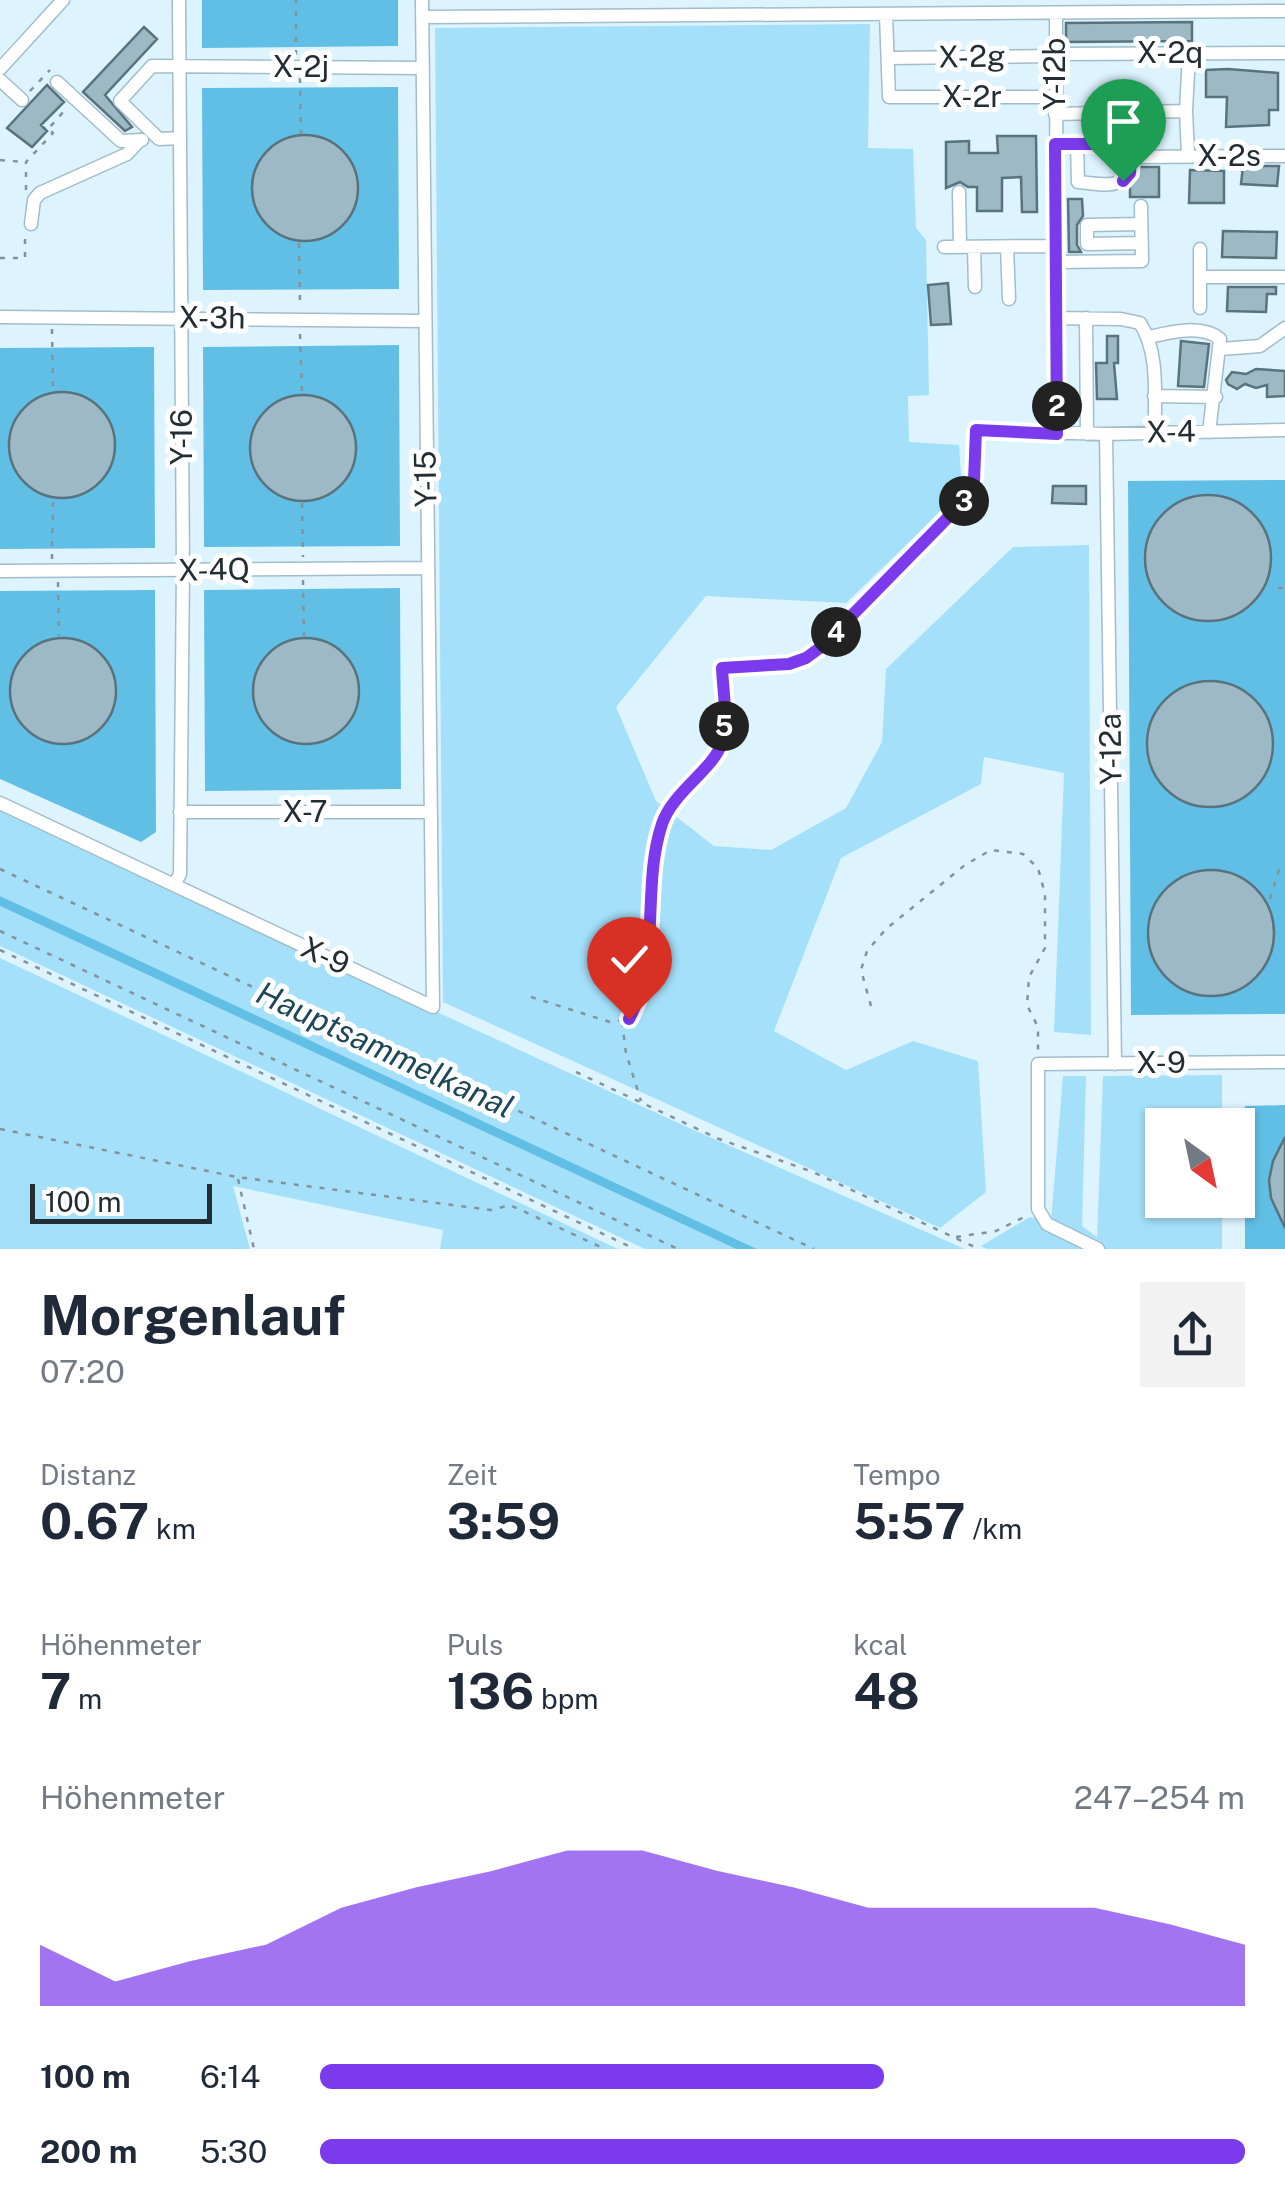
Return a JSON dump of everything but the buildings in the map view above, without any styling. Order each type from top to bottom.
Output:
[{"type":"street","points":[[0,69],[63,0]]},
{"type":"street","name":"Y-16","points":[[177,879],[182,570],[179,0]]},
{"type":"street","name":"Y-15","points":[[422,0],[430,958]]},
{"type":"street","points":[[470,0],[476,12],[486,17]]},
{"type":"street","points":[[680,0],[680,16]]},
{"type":"street","points":[[422,17],[886,14],[939,7],[1056,14],[1216,6],[1285,10]]},
{"type":"street","points":[[886,14],[888,58]]},
{"type":"street","name":"Y-12b","points":[[1056,14],[1057,434]]},
{"type":"street","points":[[1188,155],[1190,53]]},
{"type":"street","name":"X-2q","points":[[1056,55],[1285,53]]},
{"type":"street","name":"X-2g","points":[[888,58],[1056,55]]},
{"type":"street","name":"X-2r","points":[[888,58],[889,98],[1055,97]]},
{"type":"street","points":[[159,139],[120,100],[152,66],[180,66]]},
{"type":"street","name":"X-2j","points":[[180,66],[422,68]]},
{"type":"street","points":[[54,76],[121,141],[180,138]]},
{"type":"street","points":[[0,80],[22,100]]},
{"type":"street","points":[[1055,114],[1186,111]]},
{"type":"street","points":[[31,224],[34,200],[40,193],[126,154],[140,140]]},
{"type":"street","name":"X-2s","points":[[1055,144],[1101,144],[1131,158],[1285,156]]},
{"type":"street","points":[[1077,144],[1078,182],[1123,181],[1130,173],[1131,158]]},
{"type":"street","points":[[959,192],[975,287]]},
{"type":"street","points":[[1056,262],[1142,261],[1141,206]]},
{"type":"street","points":[[1088,262],[1087,225],[1142,224]]},
{"type":"street","points":[[1087,244],[1142,243]]},
{"type":"street","points":[[944,247],[1056,246]]},
{"type":"street","points":[[1006,247],[1009,299]]},
{"type":"street","points":[[1200,249],[1200,308]]},
{"type":"street","points":[[1200,276],[1285,277]]},
{"type":"street","name":"X-3h","points":[[0,317],[424,320]]},
{"type":"street","points":[[1056,318],[1140,323],[1149,337],[1155,433]]},
{"type":"street","points":[[1086,318],[1086,434]]},
{"type":"street","points":[[1222,348],[1260,346],[1285,328]]},
{"type":"street","points":[[1149,337],[1174,332],[1214,333],[1220,339],[1222,348],[1209,432]]},
{"type":"street","points":[[1154,396],[1216,397]]},
{"type":"street","name":"X-4","points":[[725,722],[722,668],[789,664],[806,658],[968,497],[974,481],[976,430],[1057,434],[1285,430]]},
{"type":"street","name":"Y-12a","points":[[1106,434],[1115,1064]]},
{"type":"street","name":"X-4Q","points":[[0,571],[427,568]]},
{"type":"street","name":"X-9","points":[[0,802],[177,879],[433,1007],[430,958]]},
{"type":"street","name":"X-7","points":[[180,812],[430,812]]},
{"type":"street","name":"X-9","points":[[1038,1064],[1285,1062]]},
{"type":"street","points":[[1038,1064],[1038,1209],[1046,1224],[1098,1249]]},
{"type":"path","points":[[296,0],[300,134]]},
{"type":"path","points":[[22,100],[54,76]]},
{"type":"path","points":[[0,160],[26,162]]},
{"type":"path","points":[[299,243],[302,392]]},
{"type":"path","points":[[52,318],[53,390]]},
{"type":"path","points":[[53,502],[59,636]]},
{"type":"path","points":[[302,504],[304,636]]},
{"type":"path","points":[[1278,588],[1285,588]]},
{"type":"path","points":[[531,997],[610,1022],[629,1019],[639,1000],[650,945],[662,822],[679,795],[720,748],[725,722]]},
{"type":"path","points":[[872,1006],[861,970],[866,951],[886,929],[964,865],[991,850],[1023,854],[1038,868],[1045,894],[1046,948],[1029,978],[1027,1005],[1038,1027],[1038,1064]]},
{"type":"path","points":[[1270,900],[1279,868],[1285,869]]},
{"type":"path","points":[[0,869],[814,1249]]},
{"type":"path","points":[[0,930],[678,1249]]},
{"type":"path","points":[[0,950],[634,1249]]},
{"type":"path","points":[[622,1022],[626,1053],[641,1103]]},
{"type":"path","points":[[576,1072],[720,1138],[813,1172],[978,1249],[977,1235]]},
{"type":"path","points":[[0,1129],[237,1178],[491,1210],[510,1205],[605,1249]]},
{"type":"path","points":[[237,1178],[254,1249]]},
{"type":"path","points":[[510,1205],[514,1193]]},
{"type":"path","points":[[954,1238],[1015,1224],[1038,1209]]},
{"type":"shaded area","points":[[202,0],[398,0],[398,46],[202,48]]},
{"type":"shaded area","points":[[870,24],[868,148],[913,149],[916,228],[926,240],[929,395],[908,396],[909,442],[959,445],[962,491],[846,603],[706,596],[616,707],[656,801],[714,846],[771,850],[846,808],[882,742],[886,669],[1013,547],[1089,545],[1091,1035],[1054,1032],[1064,773],[984,757],[981,784],[841,858],[774,1031],[846,1070],[913,1041],[978,1061],[986,1192],[940,1228],[443,1002],[435,28]]},
{"type":"shaded area","points":[[398,87],[399,289],[203,290],[202,88]]},
{"type":"shaded area","points":[[399,345],[400,546],[204,547],[203,347]]},
{"type":"shaded area","points":[[154,347],[155,548],[0,549],[0,348]]},
{"type":"shaded area","points":[[1285,480],[1285,1014],[1131,1015],[1128,481]]},
{"type":"shaded area","points":[[400,588],[401,789],[205,791],[204,590]]},
{"type":"shaded area","points":[[155,590],[156,832],[141,842],[0,779],[0,591]]},
{"type":"shaded area","points":[[0,811],[687,1127],[965,1249],[757,1249],[0,896]]},
{"type":"shaded area","points":[[0,896],[757,1249],[736,1249],[0,906]]},
{"type":"shaded area","points":[[0,906],[736,1249],[645,1249],[0,946]]},
{"type":"shaded area","points":[[0,958],[618,1249],[440,1249],[443,1230],[233,1186],[250,1249],[0,1249]]},
{"type":"shaded area","points":[[1222,1075],[1222,1108],[1145,1108],[1145,1218],[1222,1218],[1222,1249],[981,1246],[1030,1217],[1051,1221],[1063,1076],[1086,1076],[1082,1226],[1097,1237],[1103,1076]]},
{"type":"shaded area","points":[[1285,1105],[1285,1249],[1245,1249],[1245,1218],[1255,1218],[1255,1108],[1245,1106]]},
{"type":"route","points":[[629,1019],[639,1000],[650,945],[662,822],[679,795],[720,748],[725,722],[722,668],[789,664],[821,647],[968,497],[974,481],[976,430],[1057,434],[1055,144],[1101,144],[1131,158],[1130,173],[1123,181]]},
{"type":"water label","name":"Hauptsammelkanal","points":[[385,1050]]}]
